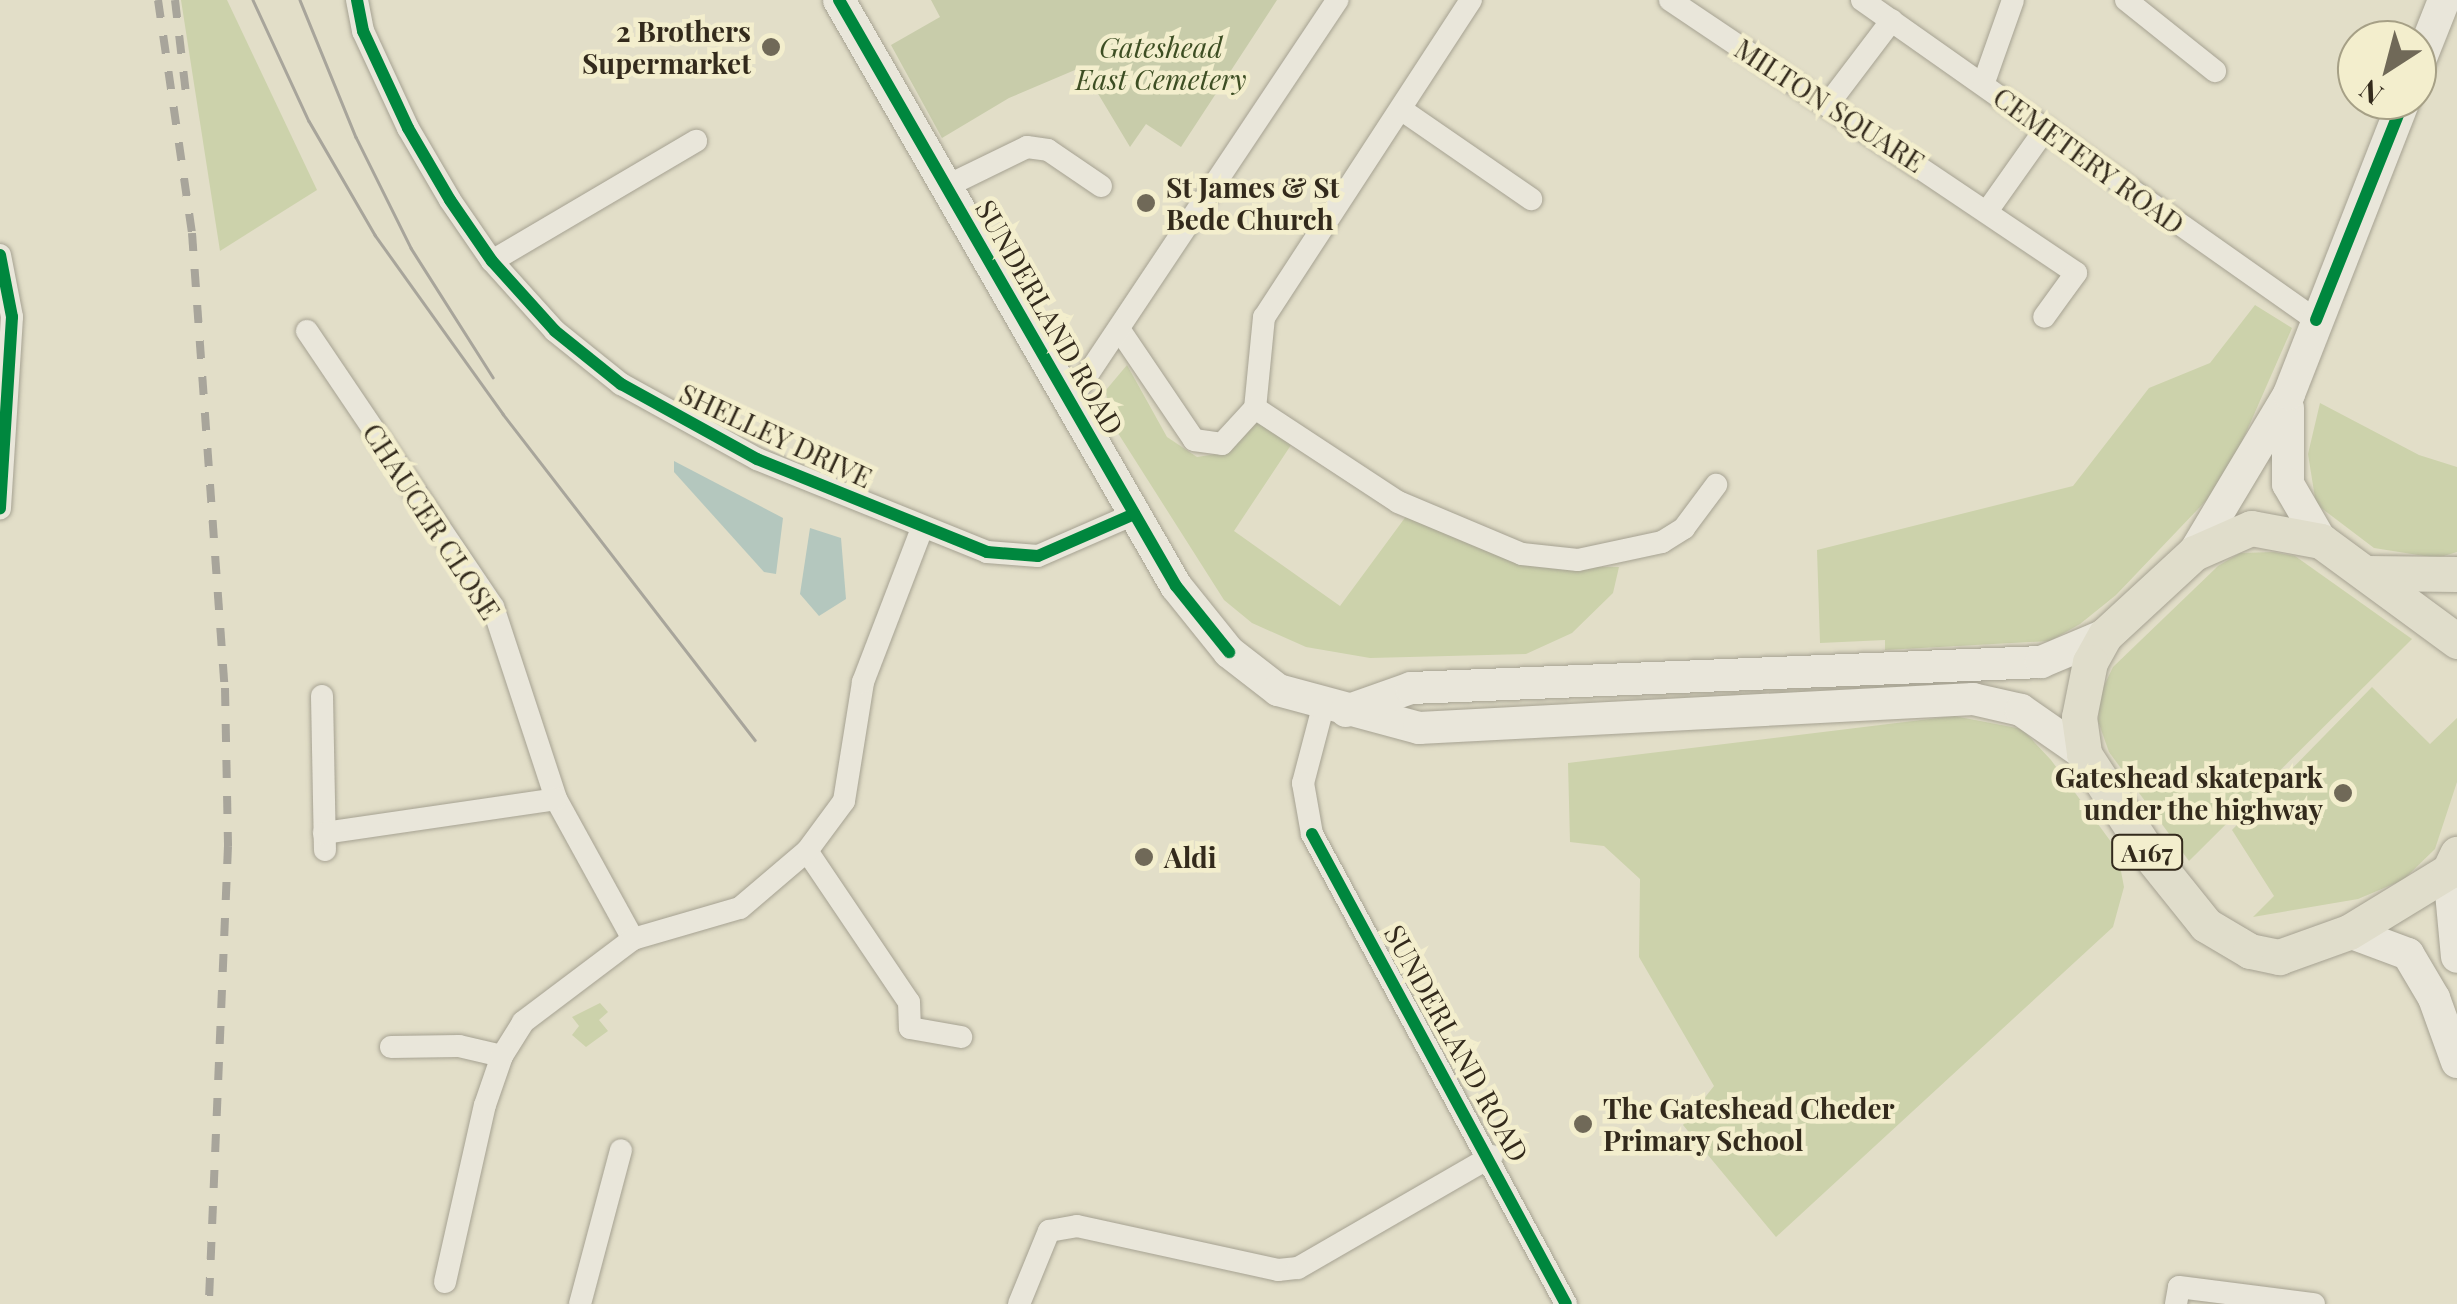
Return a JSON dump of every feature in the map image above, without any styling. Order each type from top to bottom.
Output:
[{"type":"main road","name":"SUNDERLAND ROAD","points":[[838,0],[1176,586],[1228,652],[1278,690],[1335,709]]},
{"type":"main road","points":[[1335,709],[1410,688],[2041,662],[2105,635],[2194,553],[2290,394],[2396,120]]},
{"type":"main road","points":[[2290,394],[2288,484],[2320,541]]},
{"type":"main road","points":[[2194,553],[2251,528],[2320,541],[2457,641]]},
{"type":"main road","points":[[2366,573],[2457,574]]},
{"type":"main road","points":[[2084,754],[2083,686],[2105,635]]},
{"type":"main road","points":[[1335,709],[1419,728],[1973,698],[2020,710],[2084,754]]},
{"type":"main road","name":"A167","points":[[2084,754],[2177,892],[2224,939],[2280,957],[2349,932],[2453,862]]},
{"type":"main road","points":[[2453,862],[2457,957]]},
{"type":"main road","points":[[2349,932],[2408,954],[2434,998],[2457,1062]]},
{"type":"street","name":"SHELLEY DRIVE","points":[[356,0],[364,31],[408,128],[492,261],[554,331],[620,384],[692,428],[986,552],[1038,556],[1134,514]]},
{"type":"street","points":[[1070,401],[1120,332],[1336,0]]},
{"type":"street","points":[[1120,332],[1194,440],[1222,444],[1255,408],[1264,317],[1471,0]]},
{"type":"street","name":"MILTON SQUARE","points":[[1670,0],[1988,210],[2076,273],[2044,317]]},
{"type":"street","name":"CEMETERY ROAD","points":[[1862,0],[1984,82],[2316,320]]},
{"type":"street","points":[[1984,82],[2013,0]]},
{"type":"street","points":[[2126,0],[2156,10],[2215,70]]},
{"type":"street","points":[[1828,103],[1892,20]]},
{"type":"street","points":[[1402,110],[1531,199]]},
{"type":"street","points":[[1988,210],[2046,128]]},
{"type":"street","points":[[492,261],[696,141]]},
{"type":"street","points":[[945,187],[1027,147],[1048,150],[1101,186]]},
{"type":"street","points":[[0,255],[12,317],[0,509]]},
{"type":"street","name":"CHAUCER CLOSE","points":[[308,331],[493,607],[556,799],[633,939]]},
{"type":"street","points":[[1255,408],[1398,502],[1522,554],[1578,560],[1662,542],[1684,528],[1716,485]]},
{"type":"street","points":[[445,1282],[502,1056],[523,1022],[633,939],[740,908],[807,851],[844,801],[863,682],[922,528]]},
{"type":"street","points":[[322,696],[324,842],[556,799]]},
{"type":"street","name":"SUNDERLAND ROAD","points":[[1335,709],[1303,783],[1306,818],[1492,1156],[1566,1304]]},
{"type":"street","points":[[807,851],[909,1002],[910,1028],[962,1037]]},
{"type":"street","points":[[391,1048],[459,1046],[502,1056]]},
{"type":"street","points":[[580,1304],[621,1150]]},
{"type":"street","points":[[1020,1304],[1049,1231],[1077,1226],[1278,1270],[1298,1268],[1492,1156]]},
{"type":"street","points":[[2176,1304],[2179,1288],[2314,1304]]},
{"type":"green space","points":[[181,0],[227,0],[317,190],[220,251]]},
{"type":"green space","name":"Gateshead East Cemetery","points":[[931,0],[1277,0],[1181,147],[1146,124],[1130,147],[1082,67],[1009,98],[942,138],[891,45],[940,17]]},
{"type":"green space","points":[[2255,305],[2292,328],[2234,460],[2219,487],[2116,595],[2080,624],[2050,641],[1885,650],[1885,640],[1820,643],[1817,550],[2073,486],[2149,388],[2210,363]]},
{"type":"green space","points":[[1127,365],[1167,437],[1197,457],[1230,452],[1259,417],[1293,442],[1234,531],[1340,606],[1407,515],[1582,567],[1619,567],[1613,593],[1572,633],[1526,654],[1370,658],[1306,647],[1252,623],[1224,600],[1109,419],[1106,390]]},
{"type":"green space","points":[[2320,403],[2419,455],[2457,467],[2457,552],[2437,558],[2374,548],[2316,504],[2308,454]]},
{"type":"green space","points":[[2240,553],[2295,556],[2412,639],[2189,861],[2109,752],[2098,721],[2101,692],[2113,667],[2218,566]]},
{"type":"green space","name":"Gateshead skatepark under the highway","points":[[2372,687],[2430,744],[2457,718],[2457,782],[2435,849],[2403,880],[2358,899],[2253,917],[2274,896],[2232,830]]},
{"type":"green space","points":[[1954,716],[2022,729],[2051,760],[2117,850],[2124,887],[2113,927],[1776,1237],[1683,1125],[1714,1086],[1639,957],[1640,879],[1604,846],[1570,842],[1568,763]]},
{"type":"green space","points":[[600,1003],[608,1012],[599,1020],[608,1031],[586,1047],[572,1035],[579,1026],[572,1017]]},
{"type":"shaded area","points":[[674,461],[783,518],[776,574],[764,572],[674,472]]},
{"type":"shaded area","points":[[810,528],[841,538],[846,599],[819,616],[800,594]]},
{"type":"tram line","points":[[253,0],[309,121],[375,235],[503,414],[755,740]]},
{"type":"tram line","points":[[300,0],[356,137],[411,248],[493,377]]},
{"type":"railway","points":[[158,0],[192,233],[225,688],[228,846],[209,1304]]},
{"type":"railway","points":[[175,0],[186,94]]},
{"type":"cycle path","points":[[357,0],[363,31],[408,128],[450,200],[492,261],[555,331],[621,384],[757,459],[987,552],[1038,556],[1134,514]]},
{"type":"cycle path","points":[[839,0],[1176,586],[1229,652]]},
{"type":"cycle path","points":[[2316,320],[2396,120]]},
{"type":"cycle path","points":[[0,255],[12,317],[0,509]]},
{"type":"cycle path","points":[[1312,834],[1566,1304]]},
{"type":"place","name":"2 Brothers Supermarket","points":[[771,47]]},
{"type":"place","name":"St James & St Bede Church","points":[[1146,203]]},
{"type":"place","name":"Gateshead skatepark under the highway","points":[[2343,793]]},
{"type":"place","name":"Aldi","points":[[1144,857]]},
{"type":"place","name":"The Gateshead Cheder Primary School","points":[[1583,1124]]}]
